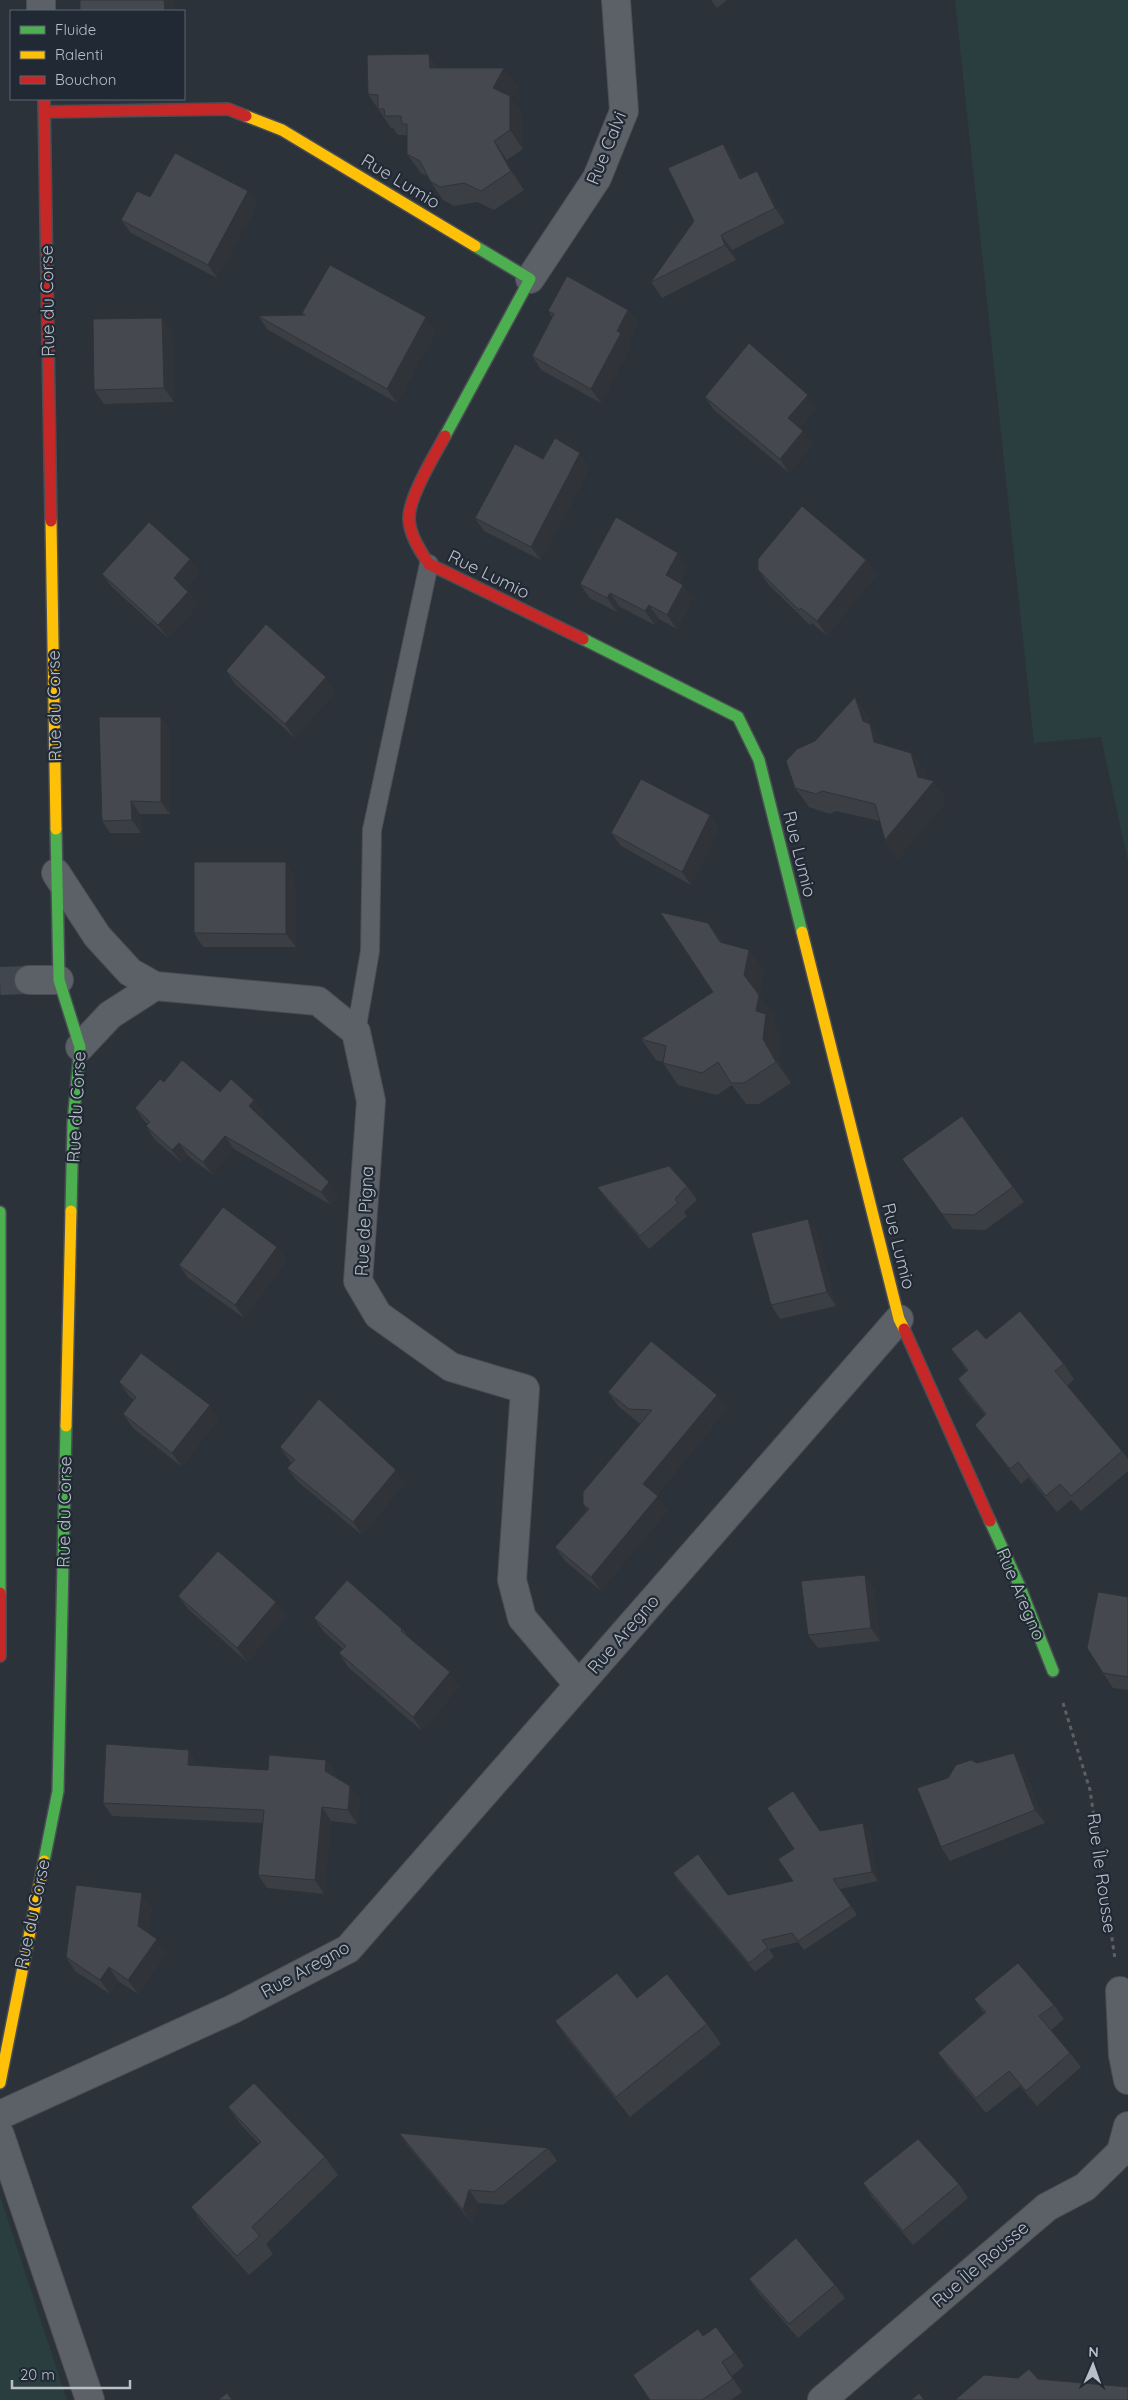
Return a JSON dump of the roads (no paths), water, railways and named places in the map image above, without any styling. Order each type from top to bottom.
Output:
[{"type":"street","name":"Rue Calvi","points":[[530,279],[597,178],[624,111],[616,0]]},
{"type":"street","name":"Rue du Corse","points":[[0,2083],[18,1984],[58,1791],[73,1123],[80,1046],[59,980],[44,100]]},
{"type":"street","name":"Rue Lumio","points":[[44,112],[228,109],[282,130],[530,279],[419,484],[408,518],[417,547],[429,564],[688,690],[738,717],[759,760],[899,1318]]},
{"type":"street","points":[[56,873],[97,936],[130,972],[155,986],[318,1002],[356,1032]]},
{"type":"street","points":[[29,980],[59,980]]},
{"type":"street","points":[[80,1046],[110,1015],[155,986]]},
{"type":"street","name":"Rue de Pigna","points":[[356,1032],[371,1101],[358,1281],[378,1315],[451,1367],[525,1390],[512,1580],[522,1618],[579,1685]]},
{"type":"street","points":[[0,1212],[0,1656]]},
{"type":"street","name":"Rue Aregno","points":[[0,2115],[233,2009],[348,1949],[899,1318],[1020,1587],[1053,1672]]},
{"type":"street","points":[[1120,1991],[1123,2055],[1128,2080]]},
{"type":"street","name":"Rue Île Rousse","points":[[822,2400],[1047,2207],[1085,2187],[1121,2152],[1128,2126]]},
{"type":"street","points":[[0,2135],[90,2400]]},
{"type":"lane","points":[[356,1032],[370,950],[372,830],[429,564]]},
{"type":"tunnel","points":[[0,981],[29,980]]}]
